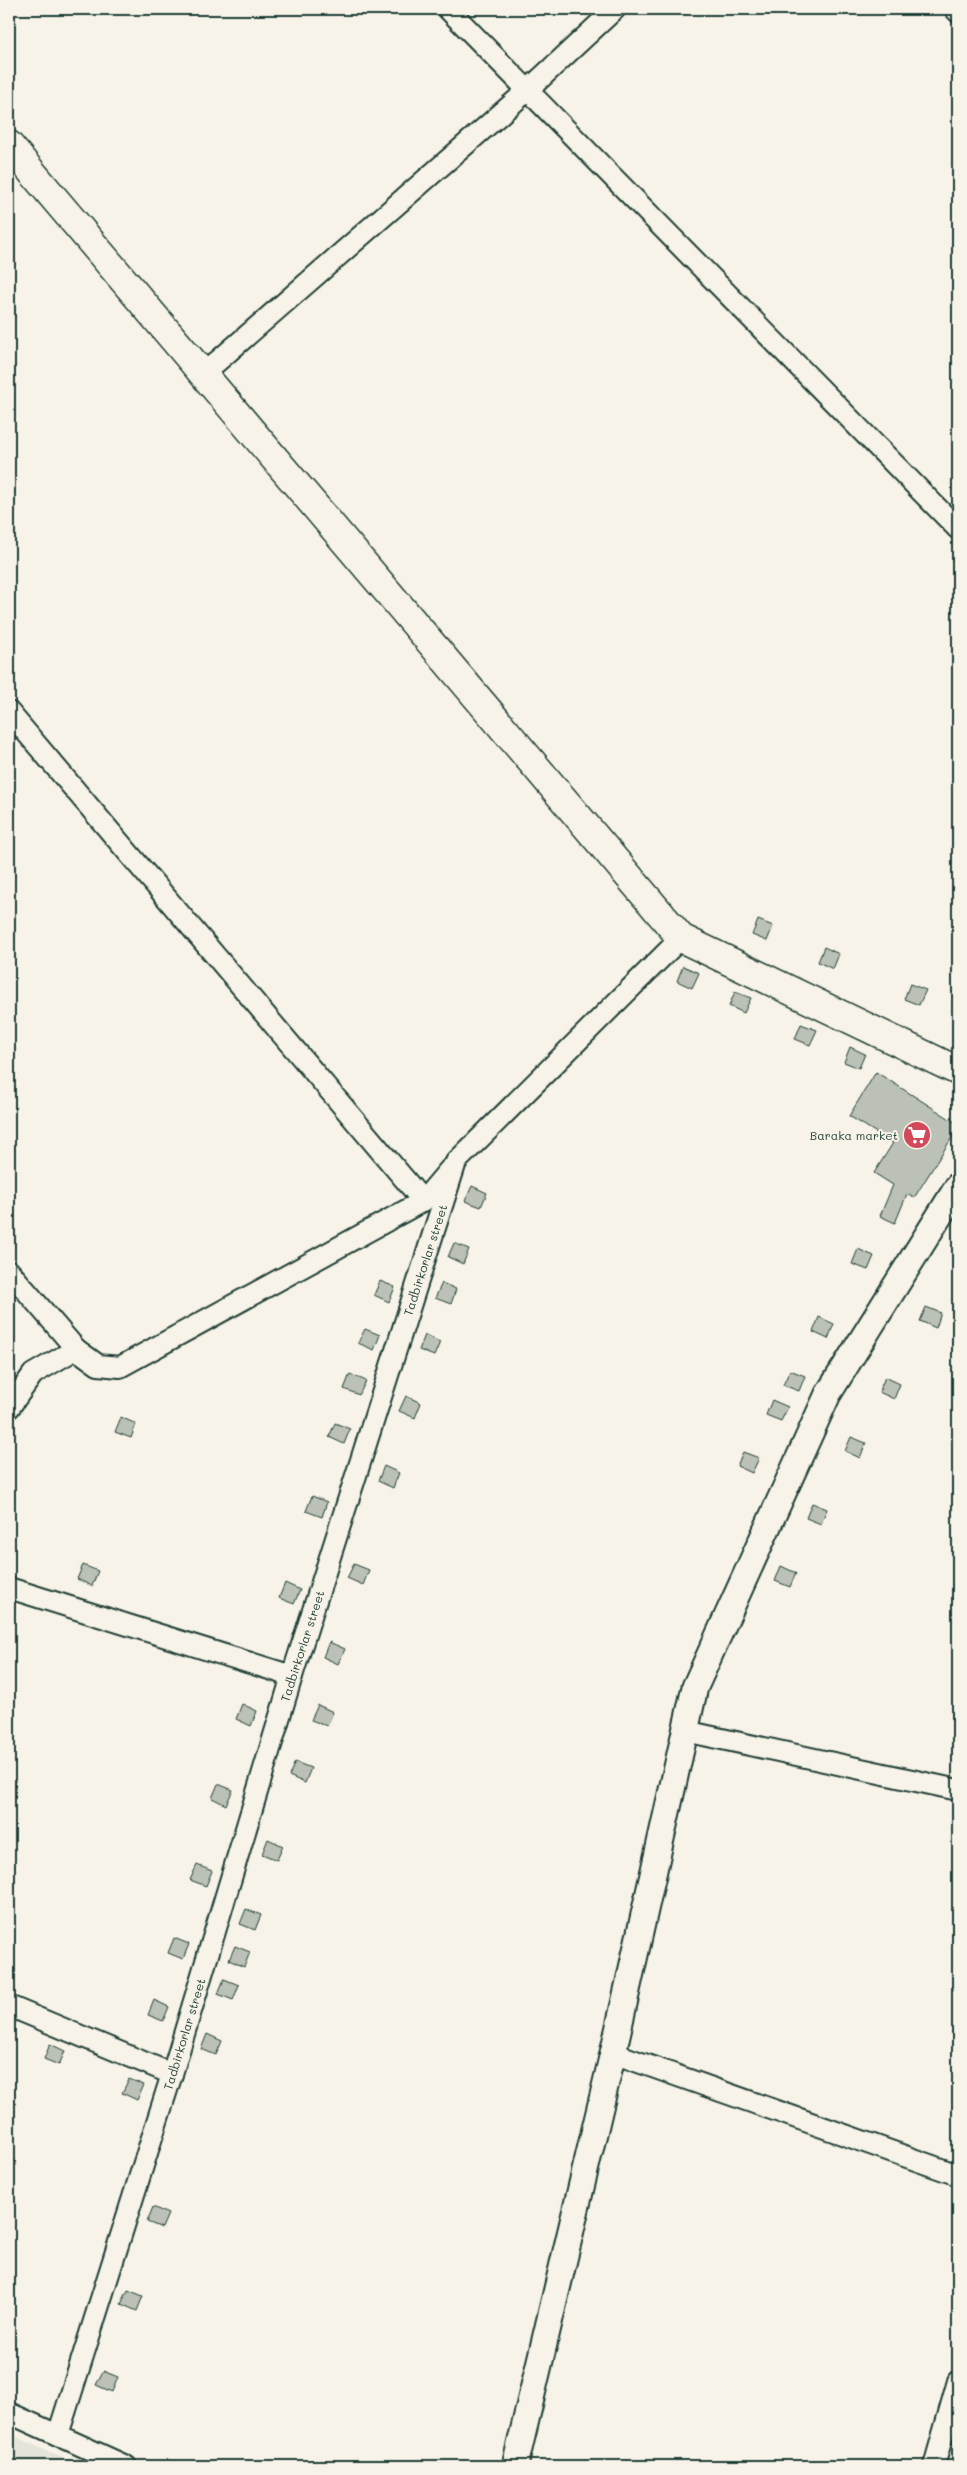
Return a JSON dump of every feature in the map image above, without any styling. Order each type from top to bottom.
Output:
[{"type":"main road","points":[[9,145],[681,938],[958,1071]]},
{"type":"street","points":[[448,9],[958,529]]},
{"type":"street","points":[[203,374],[528,90],[615,9]]},
{"type":"street","points":[[955,9],[958,12]]},
{"type":"street","points":[[9,712],[423,1201]]},
{"type":"street","name":"Tadbirkorlar street","points":[[58,2435],[172,2074],[292,1676],[456,1162],[681,938]]},
{"type":"street","points":[[9,1272],[76,1349],[98,1364],[120,1367],[423,1201],[456,1162]]},
{"type":"street","points":[[515,2466],[613,2053],[695,1687],[828,1394],[958,1186]]},
{"type":"street","points":[[9,1408],[33,1374],[76,1349]]},
{"type":"street","points":[[9,1588],[292,1676]]},
{"type":"street","points":[[685,1731],[958,1790]]},
{"type":"street","points":[[9,2006],[172,2074]]},
{"type":"street","points":[[613,2053],[958,2175]]},
{"type":"street","points":[[934,2466],[958,2381]]},
{"type":"street","points":[[9,2413],[126,2466]]},
{"type":"shaded area","points":[[9,2434],[81,2466],[9,2466]]},
{"type":"building","points":[[758,920],[773,926],[767,941],[752,935]]},
{"type":"building","points":[[824,947],[839,954],[833,969],[818,962]]},
{"type":"building","points":[[683,966],[699,973],[692,988],[677,981]]},
{"type":"building","points":[[910,984],[926,990],[919,1005],[904,999]]},
{"type":"building","points":[[735,992],[751,998],[744,1013],[729,1006]]},
{"type":"building","points":[[801,1024],[817,1030],[810,1045],[795,1039]]},
{"type":"building","points":[[850,1047],[865,1054],[859,1068],[844,1062]]},
{"type":"building","name":"Baraka market","points":[[876,1072],[958,1124],[958,1128],[914,1198],[907,1194],[895,1223],[880,1216],[893,1185],[874,1173],[893,1143],[849,1116]]},
{"type":"building","points":[[472,1186],[487,1193],[481,1207],[465,1201]]},
{"type":"building","points":[[454,1243],[469,1249],[463,1264],[448,1257]]},
{"type":"building","points":[[858,1249],[874,1256],[868,1270],[852,1264]]},
{"type":"building","points":[[380,1281],[395,1287],[389,1302],[374,1295]]},
{"type":"building","points":[[442,1283],[456,1289],[451,1304],[435,1298]]},
{"type":"building","points":[[926,1307],[941,1313],[936,1328],[920,1321]]},
{"type":"building","points":[[819,1317],[834,1324],[828,1339],[813,1332]]},
{"type":"building","points":[[365,1329],[380,1335],[374,1350],[358,1343]]},
{"type":"building","points":[[425,1335],[440,1342],[434,1356],[419,1350]]},
{"type":"building","points":[[790,1370],[805,1376],[799,1391],[783,1385]]},
{"type":"building","points":[[350,1374],[366,1381],[359,1395],[344,1389]]},
{"type":"building","points":[[885,1377],[900,1384],[894,1399],[879,1392]]},
{"type":"building","points":[[406,1396],[421,1403],[415,1418],[399,1411]]},
{"type":"building","points":[[772,1400],[788,1407],[781,1421],[766,1415]]},
{"type":"building","points":[[121,1417],[136,1424],[131,1438],[115,1432]]},
{"type":"building","points":[[335,1423],[350,1429],[344,1444],[329,1437]]},
{"type":"building","points":[[851,1437],[866,1443],[860,1458],[845,1451]]},
{"type":"building","points":[[743,1452],[759,1458],[752,1473],[737,1466]]},
{"type":"building","points":[[384,1466],[399,1473],[393,1488],[378,1481]]},
{"type":"building","points":[[312,1496],[327,1502],[322,1517],[306,1511]]},
{"type":"building","points":[[812,1503],[827,1509],[821,1524],[806,1518]]},
{"type":"building","points":[[354,1564],[369,1570],[363,1585],[347,1578]]},
{"type":"building","points":[[83,1565],[98,1571],[92,1586],[77,1579]]},
{"type":"building","points":[[781,1566],[796,1573],[790,1587],[775,1581]]},
{"type":"building","points":[[285,1583],[300,1590],[294,1604],[279,1598]]},
{"type":"building","points":[[329,1642],[345,1649],[338,1664],[323,1657]]},
{"type":"building","points":[[242,1704],[257,1711],[251,1726],[236,1719]]},
{"type":"building","points":[[318,1705],[333,1712],[327,1726],[311,1720]]},
{"type":"building","points":[[295,1762],[311,1768],[305,1783],[289,1776]]},
{"type":"building","points":[[218,1784],[233,1790],[226,1805],[212,1798]]},
{"type":"building","points":[[268,1839],[283,1846],[277,1860],[262,1854]]},
{"type":"building","points":[[197,1865],[212,1871],[206,1886],[190,1880]]},
{"type":"building","points":[[246,1909],[261,1915],[255,1930],[240,1924]]},
{"type":"building","points":[[174,1938],[189,1944],[183,1959],[168,1953]]},
{"type":"building","points":[[235,1946],[250,1952],[244,1967],[229,1960]]},
{"type":"building","points":[[224,1979],[239,1985],[233,2000],[218,1994]]},
{"type":"building","points":[[154,2000],[169,2007],[163,2021],[148,2015]]},
{"type":"building","points":[[207,2034],[222,2041],[216,2055],[201,2049]]},
{"type":"building","points":[[50,2044],[65,2051],[59,2065],[44,2059]]},
{"type":"building","points":[[129,2079],[144,2085],[137,2100],[122,2093]]},
{"type":"building","points":[[153,2207],[168,2214],[162,2228],[147,2222]]},
{"type":"building","points":[[128,2290],[143,2296],[137,2311],[121,2304]]},
{"type":"building","points":[[103,2371],[118,2377],[112,2392],[96,2385]]},
{"type":"place","name":"Baraka market","points":[[917,1135]]}]
